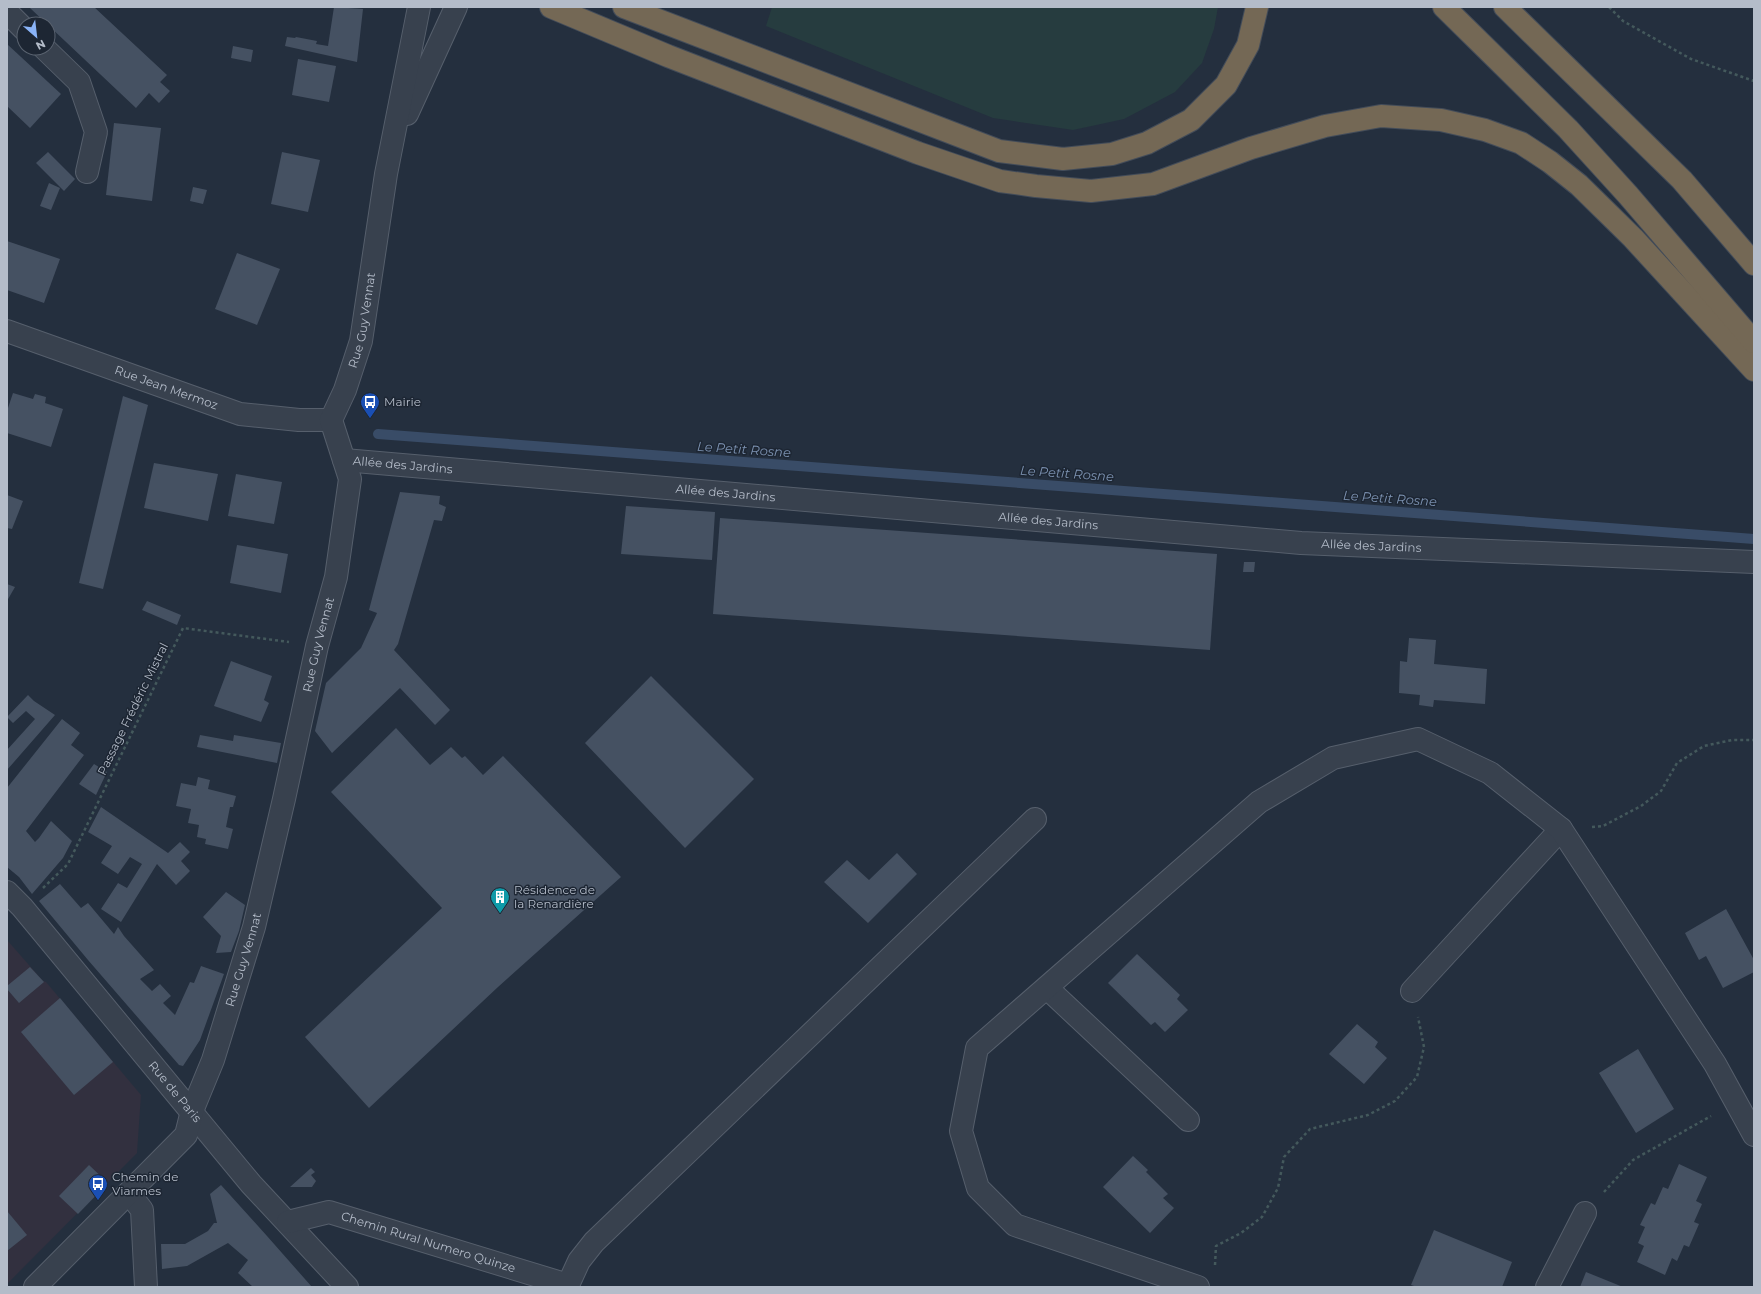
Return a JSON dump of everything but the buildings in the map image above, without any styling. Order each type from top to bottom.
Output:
[{"type":"highway","points":[[551,7],[668,56],[918,154],[1000,181],[1036,186],[1091,191],[1153,184],[1251,148],[1325,126],[1382,116],[1441,120],[1484,130],[1521,143],[1550,162],[1579,185],[1633,238],[1754,370]]},
{"type":"highway","points":[[624,7],[999,151],[1063,158],[1112,154],[1147,144],[1191,120],[1226,85],[1248,45],[1257,7]]},
{"type":"highway","points":[[1444,7],[1578,140],[1628,195],[1754,342]]},
{"type":"highway","points":[[1505,7],[1682,180],[1754,264]]},
{"type":"street","points":[[386,174],[419,7]]},
{"type":"street","points":[[386,174],[408,111],[456,7]]},
{"type":"street","points":[[7,12],[16,21]]},
{"type":"street","points":[[52,56],[79,82],[96,132],[88,172]]},
{"type":"street","name":"Rue Guy Vennat","points":[[35,1287],[186,1135],[192,1111],[213,1060],[254,927],[284,799],[317,646],[336,577],[350,479],[331,420],[345,390],[361,341],[386,174]]},
{"type":"street","name":"Rue Jean Mermoz","points":[[7,331],[240,414],[299,420],[331,420]]},
{"type":"street","name":"Allée des Jardins","points":[[344,460],[1301,543],[1754,562]]},
{"type":"street","points":[[1198,1287],[1015,1225],[978,1188],[961,1131],[977,1048],[1259,802],[1333,758],[1418,739],[1490,773],[1561,829],[1710,1058],[1754,1135]]},
{"type":"street","name":"Chemin Rural Numero Quinze","points":[[288,1222],[329,1212],[568,1285],[579,1261],[594,1242],[1035,819]]},
{"type":"street","points":[[1412,991],[1561,829]]},
{"type":"street","name":"Rue de Paris","points":[[7,892],[22,907],[173,1087],[251,1184],[347,1287]]},
{"type":"street","points":[[1047,988],[1188,1120]]},
{"type":"street","points":[[129,1193],[142,1210],[146,1287]]},
{"type":"street","points":[[1548,1287],[1585,1213]]},
{"type":"path","points":[[1609,7],[1623,21],[1691,59],[1754,82]]},
{"type":"path","name":"Passage Frédéric Mistral","points":[[22,907],[68,864],[183,628],[317,646]]},
{"type":"path","points":[[1561,829],[1603,826],[1641,806],[1661,791],[1677,763],[1704,746],[1732,740],[1754,740]]},
{"type":"path","points":[[1215,1266],[1216,1246],[1240,1233],[1262,1217],[1278,1188],[1284,1157],[1310,1129],[1368,1115],[1395,1102],[1417,1076],[1424,1047],[1412,991]]},
{"type":"path","points":[[1585,1213],[1633,1160],[1736,1102]]},
{"type":"shaded area","points":[[7,940],[43,981],[46,982],[141,1095],[137,1153],[7,1284]]},
{"type":"green space","points":[[772,7],[1218,7],[1214,29],[1202,63],[1175,92],[1124,119],[1073,130],[993,118],[766,26]]},
{"type":"waterway","name":"Le Petit Rosne","points":[[378,434],[1754,539]]},
{"type":"place","name":"Mairie","points":[[370,419]]},
{"type":"place","name":"Résidence de la Renardière","points":[[500,914]]},
{"type":"place","name":"Chemin de Viarmes","points":[[98,1201]]}]
